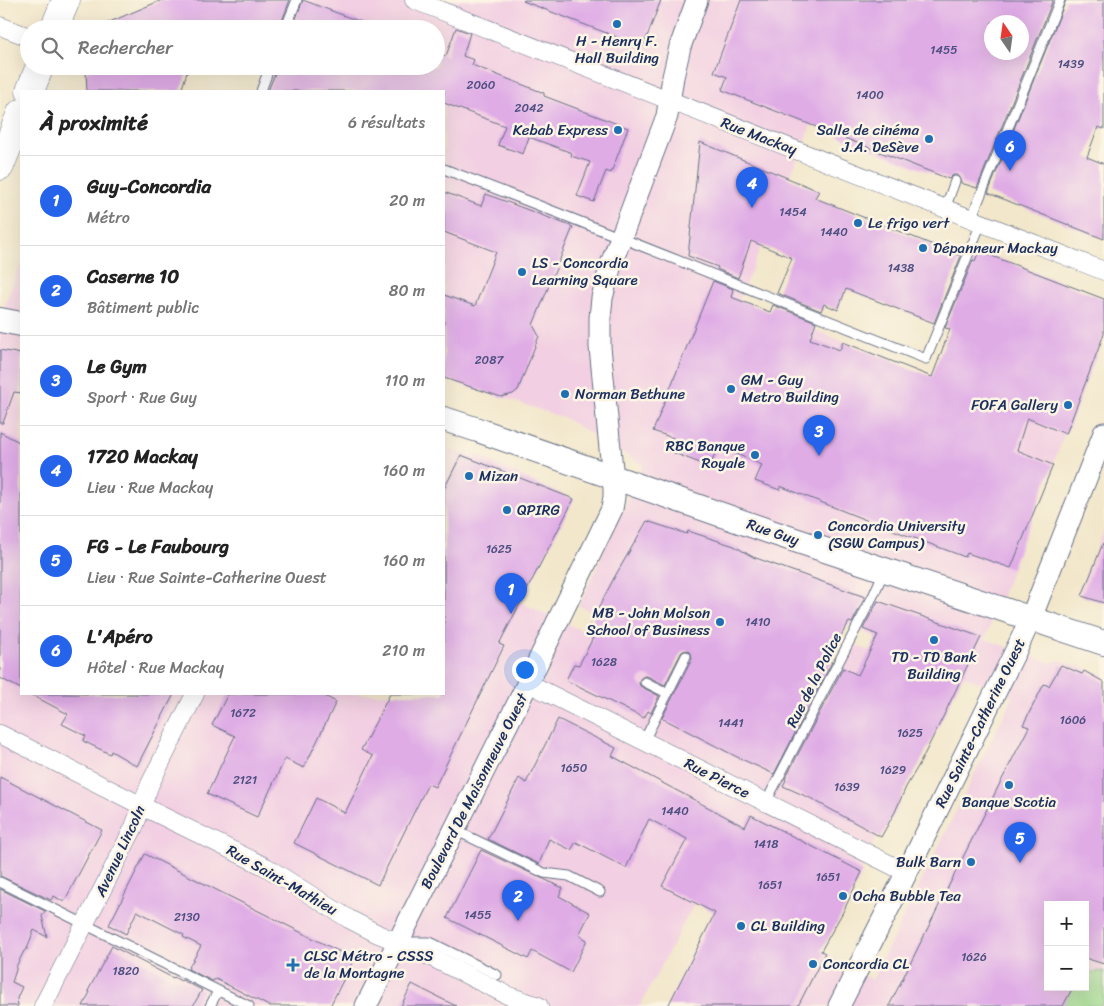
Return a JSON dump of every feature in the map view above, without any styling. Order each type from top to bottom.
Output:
[{"type":"main road","points":[[58,20],[66,0]]},
{"type":"main road","points":[[30,90],[36,75]]},
{"type":"main road","points":[[0,166],[20,116]]},
{"type":"main road","points":[[0,320],[20,324]]},
{"type":"main road","name":"Rue Guy","points":[[446,422],[1104,643]]},
{"type":"street","name":"Rue Mackay","points":[[414,0],[1104,271]]},
{"type":"street","name":"Boulevard De Maisonneuve Ouest","points":[[366,1006],[528,683],[610,514],[614,497],[601,357],[600,318],[602,298],[620,237],[667,116],[678,54],[697,0]]},
{"type":"street","points":[[0,26],[20,34]]},
{"type":"street","name":"Rue Sainte-Catherine Ouest","points":[[839,1006],[1010,665],[1031,618],[1104,433]]},
{"type":"street","name":"Rue Pierce","points":[[528,683],[907,873]]},
{"type":"street","name":"Avenue Lincoln","points":[[43,1006],[134,827],[150,784],[194,695]]},
{"type":"street","name":"Rue Saint-Mathieu","points":[[0,734],[266,867],[349,919],[415,949],[509,996],[539,1006]]},
{"type":"lane","points":[[288,20],[296,0]]},
{"type":"lane","points":[[445,169],[926,359],[1060,0]]},
{"type":"lane","points":[[260,90],[266,75]]},
{"type":"lane","points":[[945,209],[955,181]]},
{"type":"lane","name":"Rue de la Police","points":[[766,802],[874,594],[884,570]]},
{"type":"lane","points":[[644,741],[686,656]]},
{"type":"lane","points":[[645,682],[667,693]]},
{"type":"lane","points":[[455,830],[544,873],[569,876],[600,892]]},
{"type":"lane","points":[[0,882],[249,1006]]},
{"type":"lane","points":[[398,942],[430,942],[497,975]]},
{"type":"lane","points":[[210,1006],[218,991]]},
{"type":"shaded area","name":"Concordia University (SGW Campus)","points":[[292,0],[996,0],[990,15],[984,15],[984,32],[977,51],[984,54],[984,60],[1000,60],[1024,69],[974,191],[811,125],[739,300],[932,377],[979,251],[1104,333],[985,639],[1051,663],[1059,660],[1104,675],[1104,1006],[666,1006],[719,899],[821,951],[872,980],[1013,697],[847,625],[804,704],[579,606],[643,465],[564,418],[445,379],[445,90],[262,90],[256,88],[261,75],[445,75],[445,20],[284,20]]},
{"type":"shaded area","points":[[20,266],[20,695],[445,695],[445,449],[479,456],[558,493],[504,595],[805,733],[855,645],[947,682],[833,931],[711,872],[640,1006],[0,1006],[0,317]]},
{"type":"shaded area","points":[[1104,530],[1104,603],[1078,594]]},
{"type":"green space","points":[[1104,971],[1104,1000],[1101,1006],[1063,1006],[1070,991],[1089,991],[1089,973]]},
{"type":"building","points":[[162,0],[290,0],[282,20],[114,20]]},
{"type":"building","points":[[303,0],[356,20],[295,20]]},
{"type":"building","name":"H - Henry F. Hall Building","points":[[524,0],[661,0],[643,47]]},
{"type":"building","points":[[741,0],[1053,0],[1029,59],[1029,15],[984,15],[984,60],[1029,60],[977,188],[961,183],[958,175],[953,175],[949,179],[722,90],[727,77],[714,72]]},
{"type":"building","points":[[1066,0],[1104,0],[1104,129],[1098,127],[1087,157],[1104,164],[1104,239],[988,193]]},
{"type":"building","points":[[456,28],[470,33],[463,56],[474,60],[472,65],[544,93],[544,96],[628,128],[611,173],[606,171],[594,202],[577,196],[590,162],[571,156],[572,153],[529,137],[523,154],[498,145],[505,126],[445,103],[445,90],[268,90],[274,75],[445,75],[446,56]]},
{"type":"building","points":[[86,75],[186,75],[181,90],[87,90]]},
{"type":"building","points":[[700,142],[819,191],[815,198],[961,256],[934,323],[846,289],[838,310],[824,304],[821,311],[777,293],[792,258],[751,241],[738,278],[717,269],[718,267],[688,256]]},
{"type":"building","points":[[445,192],[481,206],[486,194],[573,227],[533,325],[539,336],[518,390],[513,394],[501,397],[445,378],[445,295],[475,306],[496,252],[445,232]]},
{"type":"building","points":[[979,251],[1104,299],[1104,334],[1066,434],[1027,418],[1017,450],[1053,465],[1011,568],[967,553],[965,557],[780,486],[780,490],[755,481],[762,465],[718,446],[710,467],[669,451],[673,438],[653,431],[713,281],[733,289],[731,297],[770,312],[773,305],[816,322],[810,339],[840,350],[843,342],[932,377],[950,329],[945,328],[973,260],[975,261]]},
{"type":"building","points":[[0,350],[20,354],[20,393],[14,392],[3,423],[0,423]]},
{"type":"building","points":[[0,432],[20,442],[20,688],[0,678]]},
{"type":"building","points":[[461,455],[574,499],[499,644],[504,646],[435,787],[428,784],[378,885],[294,843],[316,798],[345,813],[373,756],[361,750],[389,695],[445,695],[445,487]]},
{"type":"building","name":"MB - John Molson School of Business","points":[[647,521],[687,534],[688,531],[734,546],[753,557],[865,597],[852,623],[849,622],[827,660],[832,662],[774,774],[662,718],[692,659],[691,653],[688,650],[681,653],[665,685],[647,676],[640,679],[640,686],[659,696],[651,713],[648,711],[644,718],[566,680],[574,664],[579,665],[593,638],[585,634],[614,578]]},
{"type":"building","points":[[1104,543],[1104,603],[1082,596]]},
{"type":"building","points":[[878,601],[981,637],[920,763],[881,837],[810,798],[783,786],[843,668],[858,675],[878,635],[863,629]]},
{"type":"building","points":[[1061,665],[1082,674],[1084,671],[1104,682],[1104,964],[1089,959],[1089,901],[1044,901],[1044,991],[1071,991],[1063,1006],[889,1006],[1029,727],[1023,725],[1044,684],[1049,686]]},
{"type":"building","points":[[32,695],[173,695],[137,766],[111,751],[110,754],[83,741],[86,736],[62,724],[68,714]]},
{"type":"building","points":[[227,695],[323,695],[336,702],[304,768],[285,759],[257,817],[207,794],[235,736],[212,725]]},
{"type":"building","points":[[558,719],[616,748],[612,756],[745,827],[751,815],[862,872],[844,910],[821,951],[825,953],[798,1006],[668,1006],[715,913],[662,886],[687,839],[649,819],[626,868],[576,842],[571,850],[549,839],[539,864],[488,839],[519,778],[526,783]]},
{"type":"building","points":[[0,777],[102,830],[64,902],[54,896],[51,900],[0,876]]},
{"type":"building","points":[[481,850],[563,888],[559,896],[590,913],[579,935],[587,940],[571,972],[532,951],[528,959],[447,918]]},
{"type":"building","points":[[145,854],[354,959],[330,1006],[269,1006],[216,979],[212,981],[188,969],[201,946],[137,911],[126,934],[109,925]]},
{"type":"building","points":[[0,889],[45,911],[42,916],[47,937],[34,930],[27,949],[24,951],[16,967],[12,982],[22,987],[17,998],[18,1006],[0,1006]]},
{"type":"building","points":[[112,946],[173,978],[182,980],[202,990],[193,1006],[83,1006],[90,992],[88,991]]},
{"type":"building","points":[[412,984],[456,1006],[401,1006]]},
{"type":"place","name":"H - Henry F. Hall Building","points":[[617,24]]},
{"type":"place","name":"Kebab Express","points":[[618,130]]},
{"type":"place","name":"Salle de cinéma J.A. DeSève","points":[[929,139]]},
{"type":"place","name":"L'Apéro","points":[[1010,171]]},
{"type":"place","name":"1720 Mackay","points":[[752,208]]},
{"type":"place","name":"Le frigo vert","points":[[858,223]]},
{"type":"place","name":"Dépanneur Mackay","points":[[923,248]]},
{"type":"place","name":"LS - Concordia Learning Square","points":[[522,272]]},
{"type":"place","name":"GM - Guy Metro Building","points":[[731,389]]},
{"type":"place","name":"Norman Bethune","points":[[565,394]]},
{"type":"place","name":"FOFA Gallery","points":[[1068,405]]},
{"type":"place","name":"RBC Banque Royale","points":[[755,455]]},
{"type":"place","name":"Le Gym","points":[[819,456]]},
{"type":"place","name":"Mizan","points":[[469,476]]},
{"type":"place","name":"QPIRG","points":[[507,510]]},
{"type":"place","name":"Concordia University (SGW Campus)","points":[[818,535]]},
{"type":"place","name":"Guy-Concordia","points":[[511,614]]},
{"type":"place","name":"MB - John Molson School of Business","points":[[720,622]]},
{"type":"place","name":"TD - TD Bank Building","points":[[934,640]]},
{"type":"place","name":"Banque Scotia","points":[[1009,785]]},
{"type":"place","name":"Bulk Barn","points":[[971,862]]},
{"type":"place","name":"FG - Le Faubourg","points":[[1020,863]]},
{"type":"place","name":"Ocha Bubble Tea","points":[[843,896]]},
{"type":"place","name":"Caserne 10","points":[[518,921]]},
{"type":"place","name":"CL Building","points":[[741,926]]},
{"type":"place","name":"Concordia CL","points":[[813,964]]},
{"type":"place","name":"CLSC Métro - CSSS de la Montagne","points":[[293,965]]}]
